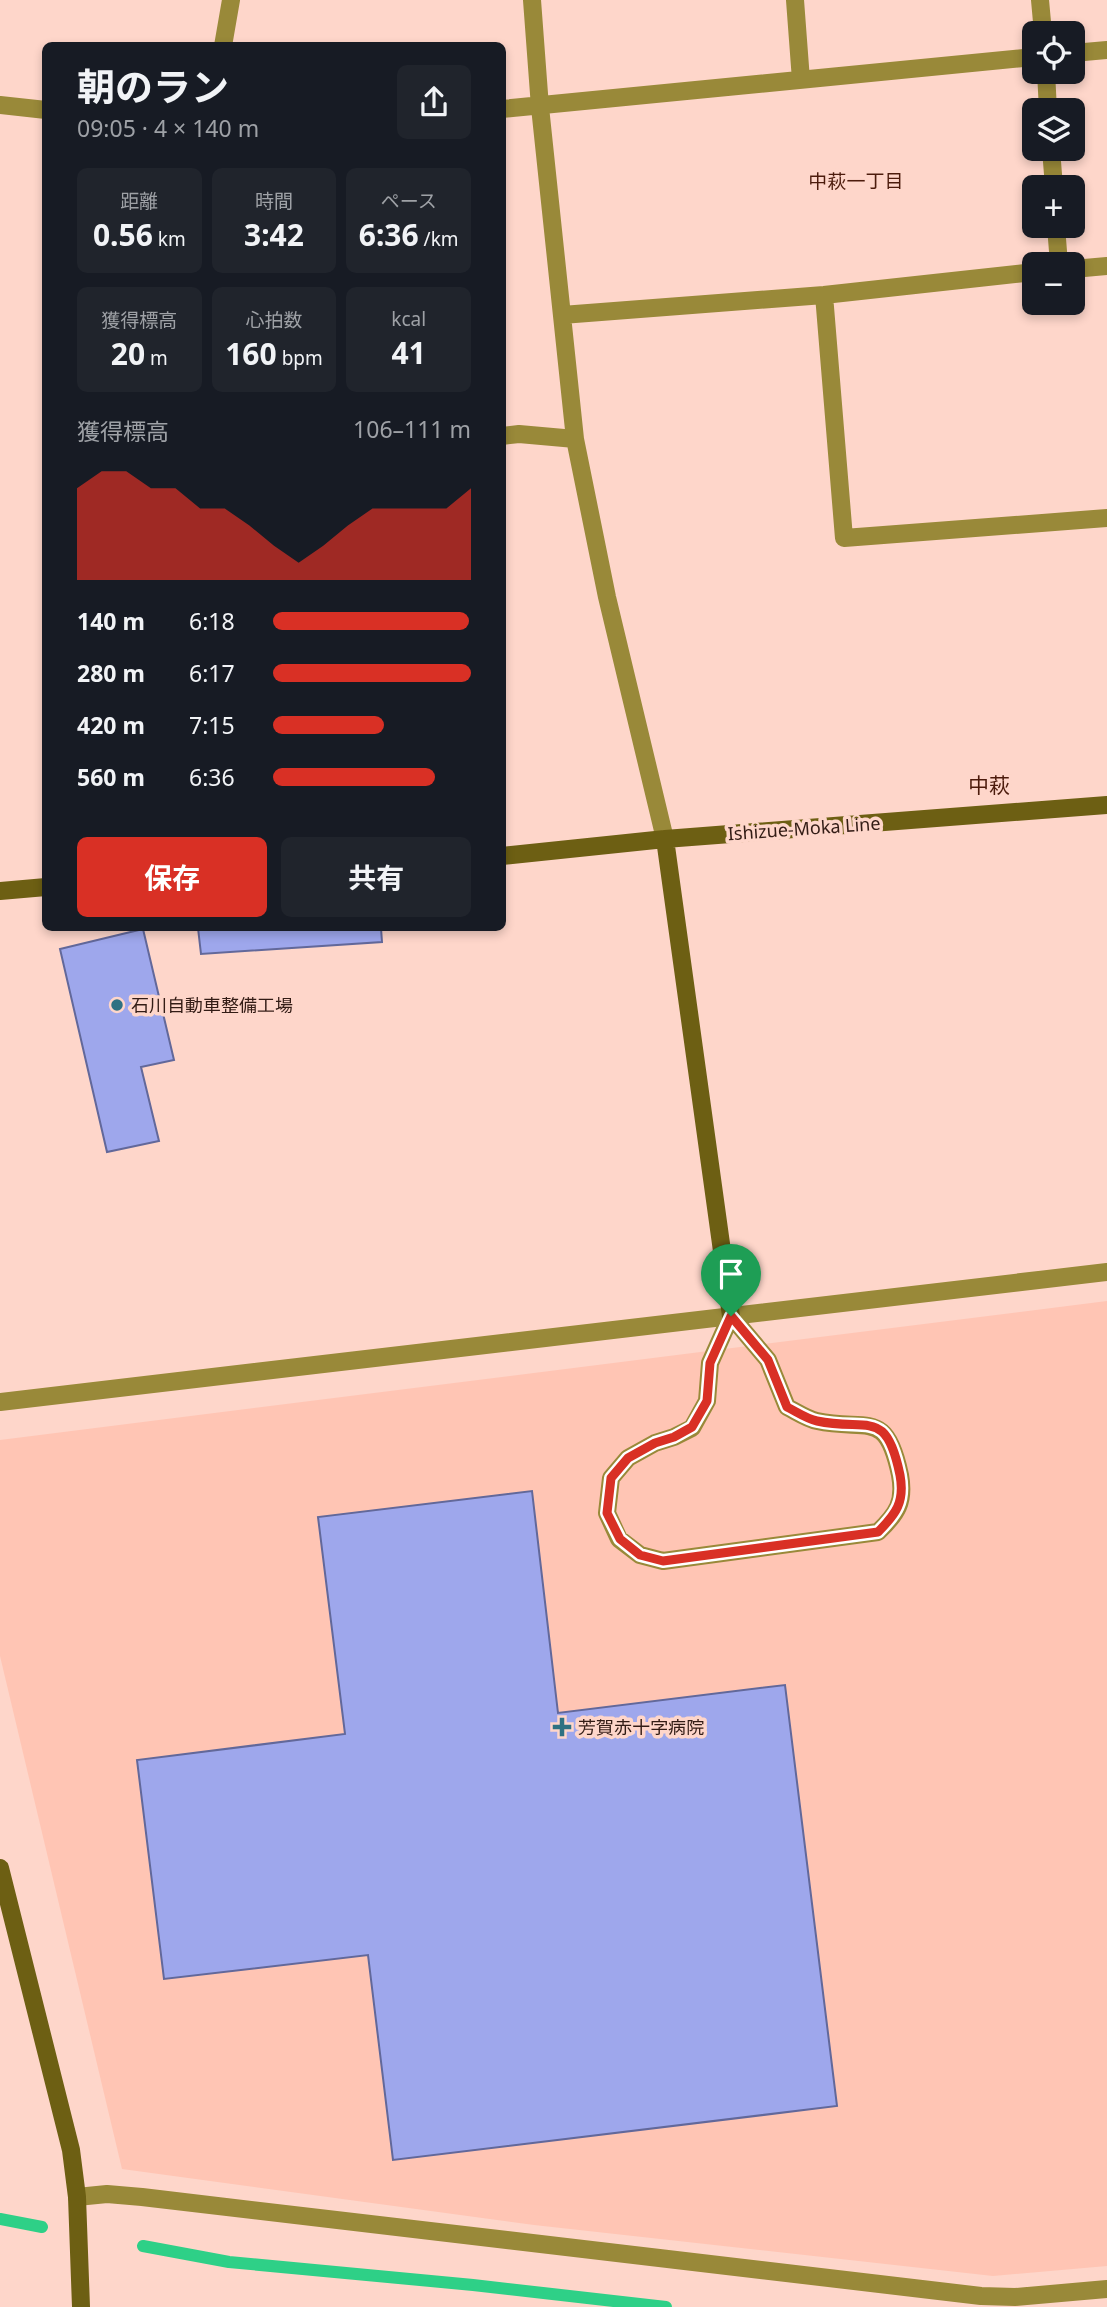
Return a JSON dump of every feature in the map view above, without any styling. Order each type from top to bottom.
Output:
[{"type":"street","points":[[224,42],[231,0]]},
{"type":"street","points":[[532,0],[540,107],[575,439],[607,597],[665,839],[731,1316],[710,1363],[707,1401],[692,1427],[628,1458],[611,1478],[607,1513],[620,1539],[640,1555],[663,1561],[878,1532],[896,1514],[902,1489],[896,1456],[887,1434],[870,1425],[815,1421],[787,1407],[768,1360],[731,1316]]},
{"type":"street","points":[[794,0],[801,80]]},
{"type":"street","points":[[1040,0],[1042,21]]},
{"type":"street","points":[[1085,52],[1107,50]]},
{"type":"street","points":[[506,109],[1022,58]]},
{"type":"street","points":[[0,105],[42,110]]},
{"type":"street","points":[[1085,268],[1107,266]]},
{"type":"street","points":[[562,315],[824,295],[1022,273]]},
{"type":"street","points":[[824,295],[844,538],[1107,517]]},
{"type":"street","points":[[506,436],[519,434],[575,439]]},
{"type":"street","name":"Ishizue-Moka Line","points":[[506,856],[665,839],[1107,805]]},
{"type":"street","points":[[0,891],[42,887]]},
{"type":"street","points":[[0,1402],[1107,1272]]},
{"type":"street","points":[[0,1868],[71,2150],[77,2197],[81,2307]]},
{"type":"street","points":[[77,2197],[107,2194],[142,2197],[981,2296],[1015,2297],[1107,2289]]},
{"type":"shaded area","name":"芳賀赤十字病院","points":[[1107,1301],[1107,2266],[993,2276],[534,2225],[122,2169],[0,1656],[0,1440]]},
{"type":"building","name":"石川自動車整備工場","points":[[143,931],[174,1060],[141,1067],[159,1141],[107,1152],[60,949]]},
{"type":"building","points":[[198,931],[381,931],[382,942],[201,954]]},
{"type":"building","points":[[532,1491],[558,1713],[785,1685],[837,2106],[393,2160],[368,1955],[164,1979],[137,1760],[345,1734],[318,1517]]},
{"type":"waterway","points":[[0,2219],[42,2227]]},
{"type":"waterway","points":[[143,2246],[229,2262],[473,2285],[666,2307]]},
{"type":"place","name":"石川自動車整備工場","points":[[117,1005]]},
{"type":"place","name":"芳賀赤十字病院","points":[[562,1727]]},
{"type":"district","name":"中萩一丁目","points":[[856,181]]},
{"type":"district","name":"中萩","points":[[989,785]]},
{"type":"route","points":[[731,1316],[768,1360],[787,1407],[815,1421],[870,1425],[887,1434],[896,1456],[902,1489],[896,1514],[878,1532],[663,1561],[640,1555],[620,1539],[607,1513],[611,1478],[628,1458],[692,1427],[707,1401],[710,1363],[731,1316]]}]
